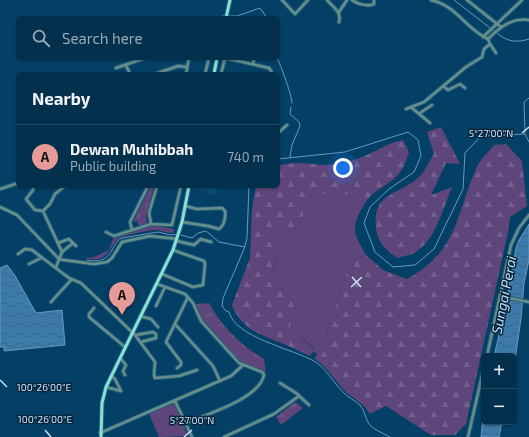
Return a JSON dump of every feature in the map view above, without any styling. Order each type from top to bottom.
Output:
[{"type":"main road","points":[[226,16],[230,0]]},
{"type":"main road","points":[[214,72],[218,60]]},
{"type":"main road","points":[[100,435],[102,403],[106,387],[173,250],[182,222],[189,188]]},
{"type":"street","points":[[282,0],[295,14],[308,0]]},
{"type":"street","points":[[327,0],[339,12],[339,22]]},
{"type":"street","points":[[339,12],[347,0]]},
{"type":"street","points":[[352,0],[357,4],[371,5],[374,4],[374,0]]},
{"type":"street","points":[[431,0],[443,3],[455,12],[483,37],[488,39],[496,53]]},
{"type":"street","points":[[467,0],[495,25],[501,27]]},
{"type":"street","points":[[483,37],[522,0]]},
{"type":"street","points":[[488,39],[501,27],[520,19],[529,20]]},
{"type":"street","points":[[406,109],[412,108],[424,102],[466,67],[482,57],[484,49],[490,44]]},
{"type":"street","points":[[116,68],[140,60]]},
{"type":"street","points":[[186,72],[189,60]]},
{"type":"street","points":[[206,72],[208,60]]},
{"type":"street","points":[[222,72],[224,60]]},
{"type":"street","points":[[234,60],[269,68],[272,72]]},
{"type":"street","points":[[253,64],[254,60]]},
{"type":"street","points":[[126,65],[129,72]]},
{"type":"street","points":[[162,72],[178,66],[187,67]]},
{"type":"street","points":[[443,86],[448,90],[460,84],[465,88]]},
{"type":"street","points":[[420,113],[432,105]]},
{"type":"street","points":[[412,108],[420,113],[430,123]]},
{"type":"street","points":[[280,131],[286,125]]},
{"type":"street","points":[[0,189],[16,184]]},
{"type":"street","points":[[33,188],[26,200],[35,210],[40,209],[43,211],[62,252]]},
{"type":"street","points":[[43,211],[50,204],[55,194],[62,188]]},
{"type":"street","points":[[132,230],[131,220],[147,188]]},
{"type":"street","points":[[151,224],[149,213],[156,188]]},
{"type":"street","points":[[106,232],[114,236],[151,224],[170,226],[173,224],[181,188]]},
{"type":"street","points":[[182,222],[208,226],[219,230],[223,226],[225,217],[225,211],[222,208],[197,209],[185,206]]},
{"type":"street","points":[[0,207],[17,215],[59,259],[99,264],[110,260],[122,242],[150,236],[177,240],[191,245],[194,245],[201,239],[211,242]]},
{"type":"street","points":[[488,353],[511,245],[519,228],[529,215]]},
{"type":"street","points":[[58,243],[67,238],[76,246]]},
{"type":"street","points":[[56,267],[62,252],[73,243]]},
{"type":"street","points":[[18,254],[27,248],[56,267],[71,280],[79,281],[141,342],[155,362],[155,378],[178,376],[197,370]]},
{"type":"street","points":[[162,274],[193,287],[203,285],[204,261],[173,250]]},
{"type":"street","points":[[29,264],[41,258]]},
{"type":"street","points":[[51,302],[71,280]]},
{"type":"street","points":[[157,284],[179,291],[188,297],[193,303],[201,321],[243,366],[264,374],[263,380],[251,394],[186,424]]},
{"type":"street","points":[[156,306],[165,287]]},
{"type":"street","points":[[500,296],[529,302]]},
{"type":"street","points":[[177,368],[182,364],[182,362],[166,342],[188,297]]},
{"type":"street","points":[[94,308],[89,314],[90,317],[125,347]]},
{"type":"street","points":[[140,316],[151,319],[158,327]]},
{"type":"street","points":[[175,324],[213,366],[220,381]]},
{"type":"street","points":[[135,335],[153,332],[156,334],[156,338],[154,340],[141,342]]},
{"type":"street","points":[[120,358],[126,365],[123,371],[126,375]]},
{"type":"street","points":[[100,435],[232,376],[243,366]]},
{"type":"street","points":[[106,387],[121,391],[115,379],[111,376]]},
{"type":"street","points":[[468,437],[481,380]]},
{"type":"street","points":[[280,383],[309,405]]},
{"type":"street","points":[[224,437],[274,414],[299,396]]},
{"type":"street","points":[[175,401],[192,437]]},
{"type":"shaded area","points":[[191,188],[218,188],[216,195]]},
{"type":"green space","points":[[441,127],[460,164],[446,163],[431,195],[452,187],[438,222],[429,239],[416,252],[398,258],[383,246],[378,237],[376,216],[378,207],[389,196],[412,183],[421,175],[434,154],[427,132]]},
{"type":"green space","points":[[403,140],[409,152],[405,163],[394,179],[375,192],[365,203],[345,194],[313,194],[304,210],[302,221],[294,230],[277,229],[272,245],[277,257],[271,277],[295,304],[290,329],[314,349],[310,356],[260,334],[247,326],[236,313],[232,305],[250,258],[252,209],[256,188],[280,188],[280,165],[293,163],[322,165],[336,164],[357,159],[397,141]]},
{"type":"green space","points":[[506,144],[522,161],[527,206],[510,217],[466,424],[455,435],[431,435],[386,406],[370,414],[362,405],[347,393],[315,359],[317,353],[326,345],[328,327],[351,262],[366,255],[383,270],[407,279],[424,268],[437,256],[446,244],[459,216],[477,167],[494,145]]},
{"type":"green space","points":[[150,188],[153,188],[146,217],[146,224],[139,226],[137,221],[133,222]]},
{"type":"green space","points":[[313,194],[345,194],[365,203],[357,218],[355,229],[358,240],[366,255],[351,262],[328,327],[326,345],[317,353],[312,352],[314,348],[290,329],[295,304],[271,277],[277,258],[272,245],[277,228],[294,230],[302,221],[304,210]]},
{"type":"green space","points":[[153,225],[174,229],[173,233],[154,230],[122,237],[118,239],[109,252],[100,258],[85,258],[94,257],[109,250],[113,239]]},
{"type":"green space","points":[[209,303],[220,320],[233,335],[240,342],[264,359],[266,373],[242,364],[202,320],[196,304]]},
{"type":"green space","points":[[295,402],[303,408],[281,425],[276,417]]},
{"type":"green space","points":[[174,403],[188,436],[159,437],[149,414]]},
{"type":"water","points":[[529,224],[529,260],[524,283],[516,353],[495,353],[505,310],[516,248]]},
{"type":"water","points":[[7,265],[14,274],[36,313],[62,310],[65,345],[4,351],[4,347],[0,347],[0,268]]},
{"type":"water","points":[[482,425],[501,425],[499,437],[481,437]]},
{"type":"waterway","points":[[454,0],[494,31]]},
{"type":"waterway","points":[[237,16],[260,8],[266,16]]},
{"type":"waterway","points":[[223,16],[237,16]]},
{"type":"waterway","points":[[497,33],[512,41],[529,39]]},
{"type":"waterway","points":[[278,60],[292,103]]},
{"type":"waterway","points":[[280,159],[345,152],[408,132],[418,140],[421,156],[414,172],[389,189],[370,207],[364,223],[375,252],[393,267],[415,265],[434,249],[463,189],[465,153],[481,136],[525,134],[524,102],[529,98]]},
{"type":"waterway","points":[[290,157],[292,145],[300,126],[299,122],[290,114],[291,107]]},
{"type":"waterway","points":[[525,134],[529,142]]},
{"type":"waterway","points":[[249,188],[247,238],[244,249],[223,298],[222,306],[229,312],[233,321],[242,329],[266,341],[304,356],[318,364],[326,371],[345,394],[360,405],[369,424],[376,430],[390,437]]},
{"type":"waterway","points":[[181,235],[192,238],[198,233],[206,231],[219,242],[245,247]]},
{"type":"waterway","points":[[87,260],[96,261],[107,257],[115,244],[122,238],[158,232],[171,235],[177,234]]},
{"type":"place","name":"Dewan Muhibbah","points":[[122,315]]},
{"type":"water label","name":"Sungai Perai","points":[[504,295]]}]
